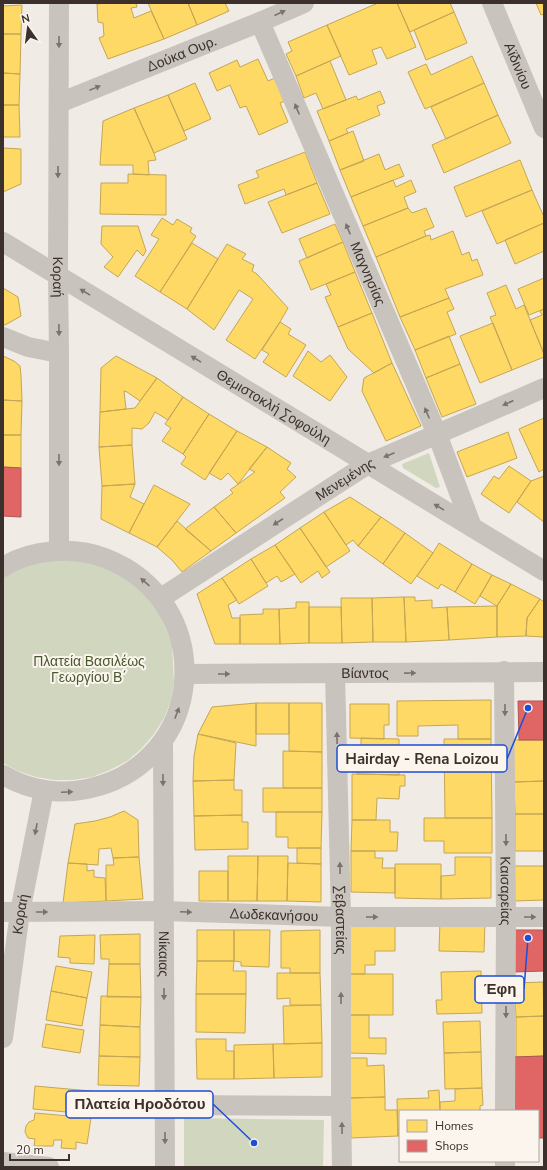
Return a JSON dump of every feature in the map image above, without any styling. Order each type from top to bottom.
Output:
[{"type":"street","name":"Κοραή","points":[[59,3],[59,550]]},
{"type":"street","name":"Δούκα Ουρ.","points":[[59,102],[304,3]]},
{"type":"street","name":"Αϊδινίου","points":[[492,3],[544,128]]},
{"type":"street","name":"Μαγνησίας","points":[[260,22],[437,434],[472,527]]},
{"type":"street","name":"Θεμιστοκλή Σοφούλη","points":[[3,242],[544,571]]},
{"type":"street","points":[[3,337],[28,347],[59,353]]},
{"type":"street","name":"Μενεμένης","points":[[161,598],[368,464],[544,388]]},
{"type":"street","points":[[4,562],[32,554],[59,550],[79,551],[99,555],[117,562],[148,584],[161,598],[177,627],[183,650],[185,674],[181,704],[163,741],[146,760],[125,776],[102,786],[77,791],[60,792],[28,787],[6,779]]},
{"type":"street","name":"Βίαντος","points":[[185,674],[336,674],[504,671],[544,672]]},
{"type":"street","name":"Καισαρείας","points":[[504,671],[506,917],[505,1110]]},
{"type":"street","name":"Σεβαστείας","points":[[336,674],[341,917],[342,1167]]},
{"type":"street","name":"Νίκαιας","points":[[163,741],[165,1167]]},
{"type":"street","name":"Κοραή","points":[[3,1038],[12,912],[44,790]]},
{"type":"street","name":"Δωδεκανήσου","points":[[12,912],[164,911],[341,917],[544,917]]},
{"type":"street","points":[[165,1105],[341,1106]]},
{"type":"street","points":[[3,1162],[48,1167]]},
{"type":"green space","points":[[429,453],[440,487],[436,488],[403,468],[402,464]]},
{"type":"green space","name":"Πλατεία Βασιλέως Γεωργίου Β΄","points":[[44,559],[96,562],[132,580],[158,610],[172,644],[174,681],[171,700],[164,718],[154,734],[141,749],[127,761],[92,777],[73,780],[54,780],[36,777],[18,771],[3,763],[3,575]]},
{"type":"green space","points":[[184,1118],[324,1120],[323,1167],[184,1167]]},
{"type":"building: Homes","points":[[136,3],[137,7],[131,8],[134,18],[151,11],[164,39],[108,59],[99,38],[104,36],[103,23],[98,22],[97,4]]},
{"type":"building: Homes","points":[[148,3],[188,3],[197,25],[164,39]]},
{"type":"building: Homes","points":[[188,3],[225,3],[229,11],[197,25]]},
{"type":"building: Homes","points":[[378,3],[397,3],[416,47],[387,59],[381,47],[372,50],[377,64],[349,75],[327,25]]},
{"type":"building: Homes","points":[[397,3],[450,3],[454,12],[410,32]]},
{"type":"building: Homes","points":[[536,3],[544,3],[544,14],[541,15]]},
{"type":"building: Homes","points":[[22,5],[21,34],[3,34],[3,6]]},
{"type":"building: Homes","points":[[454,12],[467,43],[426,60],[414,30]]},
{"type":"building: Homes","points":[[327,25],[341,56],[296,76],[286,54],[292,51],[288,42]]},
{"type":"building: Homes","points":[[3,34],[21,34],[20,74],[3,73]]},
{"type":"building: Homes","points":[[472,56],[484,83],[425,109],[408,72],[426,64],[431,75]]},
{"type":"building: Homes","points":[[258,59],[268,81],[275,78],[285,101],[280,103],[288,122],[259,135],[246,106],[240,108],[230,85],[217,91],[209,73],[237,60],[240,67]]},
{"type":"building: Homes","points":[[330,61],[346,100],[323,109],[316,93],[304,98],[296,76]]},
{"type":"building: Homes","points":[[3,73],[20,74],[19,105],[3,105]]},
{"type":"building: Homes","points":[[195,83],[211,119],[184,131],[168,95]]},
{"type":"building: Homes","points":[[484,83],[498,115],[446,139],[431,107]]},
{"type":"building: Homes","points":[[380,91],[385,103],[377,106],[380,115],[346,129],[348,133],[329,141],[317,111],[356,96],[358,100]]},
{"type":"building: Homes","points":[[168,95],[187,139],[154,153],[134,108]]},
{"type":"building: Homes","points":[[3,105],[19,105],[20,137],[3,137]]},
{"type":"building: Homes","points":[[134,108],[156,160],[148,161],[149,175],[133,174],[133,165],[100,165],[103,121]]},
{"type":"building: Homes","points":[[498,115],[511,143],[444,173],[432,145]]},
{"type":"building: Homes","points":[[353,131],[364,161],[340,170],[329,141]]},
{"type":"building: Homes","points":[[3,148],[21,149],[21,184],[3,192]]},
{"type":"building: Homes","points":[[305,152],[317,183],[286,195],[284,189],[245,204],[238,185],[259,177],[256,171]]},
{"type":"building: Homes","points":[[379,154],[385,170],[399,164],[404,176],[351,197],[340,170]]},
{"type":"building: Homes","points":[[520,160],[532,190],[466,217],[454,187]]},
{"type":"building: Homes","points":[[128,174],[166,175],[166,215],[100,214],[101,183],[128,183]]},
{"type":"building: Homes","points":[[393,180],[396,187],[411,180],[416,192],[404,197],[408,208],[363,226],[351,197]]},
{"type":"building: Homes","points":[[317,183],[330,214],[282,233],[268,202]]},
{"type":"building: Homes","points":[[532,190],[544,217],[544,223],[497,244],[482,211]]},
{"type":"building: Homes","points":[[408,208],[412,213],[426,208],[434,227],[424,231],[426,236],[376,257],[363,226]]},
{"type":"building: Homes","points":[[162,218],[173,225],[177,219],[192,228],[190,232],[196,236],[160,292],[135,276],[159,239],[151,235]]},
{"type":"building: Homes","points":[[544,223],[544,251],[515,264],[505,240]]},
{"type":"building: Homes","points":[[335,224],[343,242],[307,258],[299,239]]},
{"type":"building: Homes","points":[[102,226],[138,226],[146,251],[143,256],[137,250],[118,277],[104,267],[113,257],[101,244]]},
{"type":"building: Homes","points":[[453,231],[462,255],[469,252],[472,261],[477,259],[483,275],[445,289],[449,298],[400,317],[376,257],[426,236],[430,235],[431,240]]},
{"type":"building: Homes","points":[[343,242],[355,272],[311,290],[299,261]]},
{"type":"building: Homes","points":[[192,243],[218,259],[187,309],[160,292]]},
{"type":"building: Homes","points":[[227,244],[246,254],[242,259],[254,265],[252,271],[257,274],[288,308],[255,359],[226,340],[253,299],[239,290],[214,330],[187,309]]},
{"type":"building: Homes","points":[[355,272],[372,313],[338,327],[325,297],[331,295],[326,284]]},
{"type":"building: Homes","points":[[544,278],[544,309],[529,315],[518,289]]},
{"type":"building: Homes","points":[[506,285],[516,309],[524,305],[544,354],[544,357],[512,370],[490,317],[496,315],[487,293]]},
{"type":"building: Homes","points":[[3,288],[18,297],[21,316],[5,325],[3,324]]},
{"type":"building: Homes","points":[[449,298],[454,309],[447,312],[456,334],[415,350],[400,317]]},
{"type":"building: Homes","points":[[544,309],[544,354],[530,320],[542,315],[540,311]]},
{"type":"building: Homes","points":[[372,313],[392,363],[374,373],[348,349],[338,327]]},
{"type":"building: Homes","points":[[280,322],[291,329],[288,334],[306,345],[286,377],[263,362],[269,354],[262,350]]},
{"type":"building: Homes","points":[[493,323],[512,370],[480,383],[460,336]]},
{"type":"building: Homes","points":[[449,336],[460,364],[426,378],[415,350]]},
{"type":"building: Homes","points":[[308,351],[321,362],[330,355],[347,377],[330,401],[293,376]]},
{"type":"building: Homes","points":[[3,356],[14,361],[20,366],[22,401],[3,400]]},
{"type":"building: Homes","points":[[116,356],[157,378],[140,401],[124,391],[126,409],[100,412],[101,368]]},
{"type":"building: Homes","points":[[392,363],[421,426],[386,441],[362,391],[364,378]]},
{"type":"building: Homes","points":[[460,364],[476,404],[442,417],[426,378]]},
{"type":"building: Homes","points":[[157,378],[183,397],[168,420],[155,412],[149,423],[142,429],[132,428],[132,445],[99,447],[100,412],[135,408]]},
{"type":"building: Homes","points":[[183,397],[209,414],[183,454],[162,441],[171,428],[165,424]]},
{"type":"building: Homes","points":[[3,400],[22,401],[21,435],[3,435]]},
{"type":"building: Homes","points":[[209,414],[237,431],[205,480],[181,464],[186,457],[183,454]]},
{"type":"building: Homes","points":[[544,418],[544,469],[539,472],[519,429]]},
{"type":"building: Homes","points":[[237,431],[267,447],[238,484],[228,473],[221,480],[209,473]]},
{"type":"building: Homes","points":[[508,432],[517,458],[467,477],[457,452]]},
{"type":"building: Homes","points":[[3,435],[21,435],[21,468],[3,467]]},
{"type":"building: Homes","points":[[132,445],[135,484],[102,486],[99,447]]},
{"type":"building: Homes","points":[[267,447],[291,463],[287,469],[296,477],[280,492],[285,498],[236,533],[214,507],[233,493],[230,490],[255,472],[249,469]]},
{"type":"building: Homes","points":[[509,466],[531,481],[509,513],[481,494],[494,476],[499,479]]},
{"type":"building: Homes","points":[[544,476],[544,522],[517,502],[531,481]]},
{"type":"building: Homes","points":[[135,484],[130,497],[144,504],[129,533],[101,519],[102,486]]},
{"type":"building: Homes","points":[[154,485],[190,504],[157,547],[129,533]]},
{"type":"building: Homes","points":[[350,497],[381,517],[358,546],[353,540],[346,545],[324,512]]},
{"type":"building: Homes","points":[[214,507],[236,533],[211,551],[185,529]]},
{"type":"building: Homes","points":[[324,512],[350,551],[326,567],[300,528]]},
{"type":"building: Homes","points":[[381,517],[405,533],[383,564],[358,546]]},
{"type":"building: Homes","points":[[177,521],[211,551],[182,572],[172,560],[157,547]]},
{"type":"building: Homes","points":[[300,528],[330,572],[322,578],[318,571],[301,583],[275,545]]},
{"type":"building: Homes","points":[[405,533],[433,553],[411,584],[383,564]]},
{"type":"building: Homes","points":[[439,543],[472,564],[455,592],[441,584],[438,589],[417,576]]},
{"type":"building: Homes","points":[[275,545],[295,574],[281,582],[277,576],[266,583],[251,559]]},
{"type":"building: Homes","points":[[251,559],[268,586],[239,604],[222,578]]},
{"type":"building: Homes","points":[[472,564],[492,575],[475,604],[455,592]]},
{"type":"building: Homes","points":[[492,575],[511,584],[497,606],[480,596]]},
{"type":"building: Homes","points":[[222,578],[237,600],[228,605],[232,618],[240,618],[240,644],[215,644],[197,594]]},
{"type":"building: Homes","points":[[511,584],[540,599],[527,618],[526,636],[497,637],[497,606]]},
{"type":"building: Homes","points":[[404,597],[415,597],[415,601],[432,600],[432,608],[447,607],[449,640],[406,642]]},
{"type":"building: Homes","points":[[404,597],[406,642],[373,642],[372,598]]},
{"type":"building: Homes","points":[[341,598],[372,598],[373,642],[342,643]]},
{"type":"building: Homes","points":[[540,599],[544,602],[544,637],[526,636],[527,618]]},
{"type":"building: Homes","points":[[296,602],[309,602],[309,643],[280,644],[279,609],[296,608]]},
{"type":"building: Homes","points":[[497,606],[497,637],[449,640],[447,607]]},
{"type":"building: Homes","points":[[309,607],[341,607],[342,643],[309,643]]},
{"type":"building: Homes","points":[[263,609],[279,609],[280,644],[240,644],[240,615],[263,614]]},
{"type":"building: Homes","points":[[491,700],[491,739],[458,739],[458,725],[418,726],[418,736],[397,736],[397,701]]},
{"type":"building: Homes","points":[[256,703],[289,703],[289,734],[256,734]]},
{"type":"building: Homes","points":[[256,703],[256,746],[198,734],[212,707]]},
{"type":"building: Homes","points":[[289,703],[322,703],[322,752],[289,751]]},
{"type":"building: Homes","points":[[350,704],[389,704],[389,725],[384,725],[384,739],[350,738]]},
{"type":"building: Homes","points":[[198,734],[236,743],[234,780],[193,781],[194,756]]},
{"type":"building: Homes","points":[[361,738],[399,739],[399,775],[357,774],[358,749],[361,749]]},
{"type":"building: Homes","points":[[444,739],[491,739],[492,818],[445,818]]},
{"type":"building: Homes","points":[[513,740],[544,740],[544,781],[514,782]]},
{"type":"building: Homes","points":[[283,751],[322,752],[322,788],[283,788]]},
{"type":"building: Homes","points":[[352,774],[405,775],[405,786],[400,786],[399,799],[377,798],[376,820],[352,820]]},
{"type":"building: Homes","points":[[234,780],[234,790],[242,790],[242,815],[194,816],[193,781]]},
{"type":"building: Homes","points":[[544,781],[544,814],[515,814],[514,782]]},
{"type":"building: Homes","points":[[263,788],[322,788],[322,812],[263,812]]},
{"type":"building: Homes","points":[[124,811],[138,820],[139,857],[113,858],[111,848],[99,849],[98,865],[68,863],[75,824],[95,821]]},
{"type":"building: Homes","points":[[276,812],[322,812],[321,848],[288,848],[288,837],[276,837]]},
{"type":"building: Homes","points":[[515,814],[544,814],[544,851],[515,851]]},
{"type":"building: Homes","points":[[242,815],[242,822],[248,822],[248,849],[195,850],[194,816]]},
{"type":"building: Homes","points":[[424,818],[492,818],[492,853],[444,853],[444,841],[424,841]]},
{"type":"building: Homes","points":[[352,820],[390,820],[390,832],[398,832],[397,851],[351,851]]},
{"type":"building: Homes","points":[[297,848],[321,848],[321,864],[297,863]]},
{"type":"building: Homes","points":[[351,851],[375,851],[375,858],[383,858],[382,868],[395,868],[395,893],[351,892]]},
{"type":"building: Homes","points":[[228,856],[258,856],[257,901],[228,901]]},
{"type":"building: Homes","points":[[258,856],[288,856],[287,901],[257,901]]},
{"type":"building: Homes","points":[[139,857],[143,899],[106,901],[106,865],[114,865],[113,858]]},
{"type":"building: Homes","points":[[455,857],[491,857],[491,898],[441,899],[441,876],[455,875]]},
{"type":"building: Homes","points":[[68,863],[87,864],[87,871],[94,870],[94,877],[105,878],[106,901],[63,903]]},
{"type":"building: Homes","points":[[288,863],[321,864],[321,902],[287,901]]},
{"type":"building: Homes","points":[[395,864],[441,864],[441,899],[395,898]]},
{"type":"building: Homes","points":[[514,866],[544,866],[544,900],[514,901]]},
{"type":"building: Homes","points":[[199,871],[228,871],[228,901],[199,901]]},
{"type":"building: Homes","points":[[440,921],[485,922],[484,952],[439,951]]},
{"type":"building: Homes","points":[[350,924],[395,924],[395,951],[375,951],[375,965],[365,965],[365,974],[349,974]]},
{"type":"building: Homes","points":[[197,930],[234,930],[234,961],[197,961]]},
{"type":"building: Homes","points":[[234,930],[270,930],[269,967],[241,966],[241,962],[234,961]]},
{"type":"building: Homes","points":[[320,930],[320,973],[290,973],[290,968],[281,968],[281,931]]},
{"type":"building: Homes","points":[[140,934],[140,964],[109,964],[109,959],[101,959],[100,935]]},
{"type":"building: Homes","points":[[95,935],[94,964],[70,963],[70,958],[58,957],[60,936]]},
{"type":"building: Homes","points":[[197,961],[234,961],[233,971],[246,971],[246,994],[196,994]]},
{"type":"building: Homes","points":[[109,964],[140,964],[141,997],[107,997]]},
{"type":"building: Homes","points":[[56,966],[92,972],[87,998],[51,991]]},
{"type":"building: Homes","points":[[481,971],[482,1013],[437,1014],[436,1000],[442,1000],[441,972]]},
{"type":"building: Homes","points":[[277,973],[320,973],[321,1005],[290,1005],[290,998],[277,999]]},
{"type":"building: Homes","points":[[349,974],[393,974],[393,1015],[349,1015]]},
{"type":"building: Homes","points":[[543,982],[544,1016],[516,1017],[514,983]]},
{"type":"building: Homes","points":[[51,991],[87,998],[82,1026],[46,1020]]},
{"type":"building: Homes","points":[[196,994],[246,994],[245,1033],[196,1032]]},
{"type":"building: Homes","points":[[101,996],[141,997],[140,1027],[100,1025]]},
{"type":"building: Homes","points":[[321,1005],[322,1043],[284,1044],[283,1006]]},
{"type":"building: Homes","points":[[349,1015],[369,1015],[369,1038],[386,1038],[386,1054],[349,1053]]},
{"type":"building: Homes","points":[[544,1016],[544,1056],[516,1057],[516,1017]]},
{"type":"building: Homes","points":[[480,1021],[481,1052],[444,1053],[443,1022]]},
{"type":"building: Homes","points":[[46,1024],[84,1030],[80,1053],[42,1047]]},
{"type":"building: Homes","points":[[100,1025],[140,1027],[140,1057],[99,1056]]},
{"type":"building: Homes","points":[[196,1039],[226,1039],[226,1051],[234,1051],[234,1079],[197,1079]]},
{"type":"building: Homes","points":[[322,1043],[322,1077],[274,1078],[273,1044]]},
{"type":"building: Homes","points":[[273,1044],[274,1078],[234,1079],[234,1045]]},
{"type":"building: Homes","points":[[481,1052],[482,1088],[445,1089],[444,1053]]},
{"type":"building: Homes","points":[[99,1056],[140,1057],[139,1086],[98,1085]]},
{"type":"building: Homes","points":[[348,1058],[367,1058],[367,1066],[384,1065],[385,1097],[350,1098]]},
{"type":"building: Homes","points":[[35,1086],[91,1091],[89,1114],[33,1109]]},
{"type":"building: Homes","points":[[482,1088],[483,1105],[480,1106],[480,1110],[440,1110],[440,1102],[455,1101],[455,1089]]},
{"type":"building: Homes","points":[[439,1090],[440,1110],[399,1110],[398,1136],[397,1099],[429,1098],[428,1091]]},
{"type":"building: Homes","points":[[385,1097],[385,1110],[397,1110],[398,1136],[351,1138],[350,1098]]},
{"type":"building: Homes","points":[[35,1113],[91,1118],[87,1144],[76,1142],[76,1149],[61,1148],[62,1140],[54,1140],[53,1146],[34,1146],[35,1139],[28,1138],[25,1132],[26,1126],[29,1122],[34,1120]]},
{"type":"building: Shops","points":[[3,467],[21,468],[21,517],[3,516]]},
{"type":"building: Shops","points":[[518,701],[544,701],[544,740],[519,740]]},
{"type":"building: Shops","points":[[514,930],[544,930],[544,971],[514,972]]},
{"type":"building: Shops","points":[[544,1056],[544,1138],[539,1138],[539,1110],[514,1110],[513,1057]]},
{"type":"place","name":"Hairday - Rena Loizou","points":[[528,708]]},
{"type":"place","name":"Έφη","points":[[528,938]]},
{"type":"place","name":"Πλατεία Ηροδότου","points":[[254,1143]]}]
